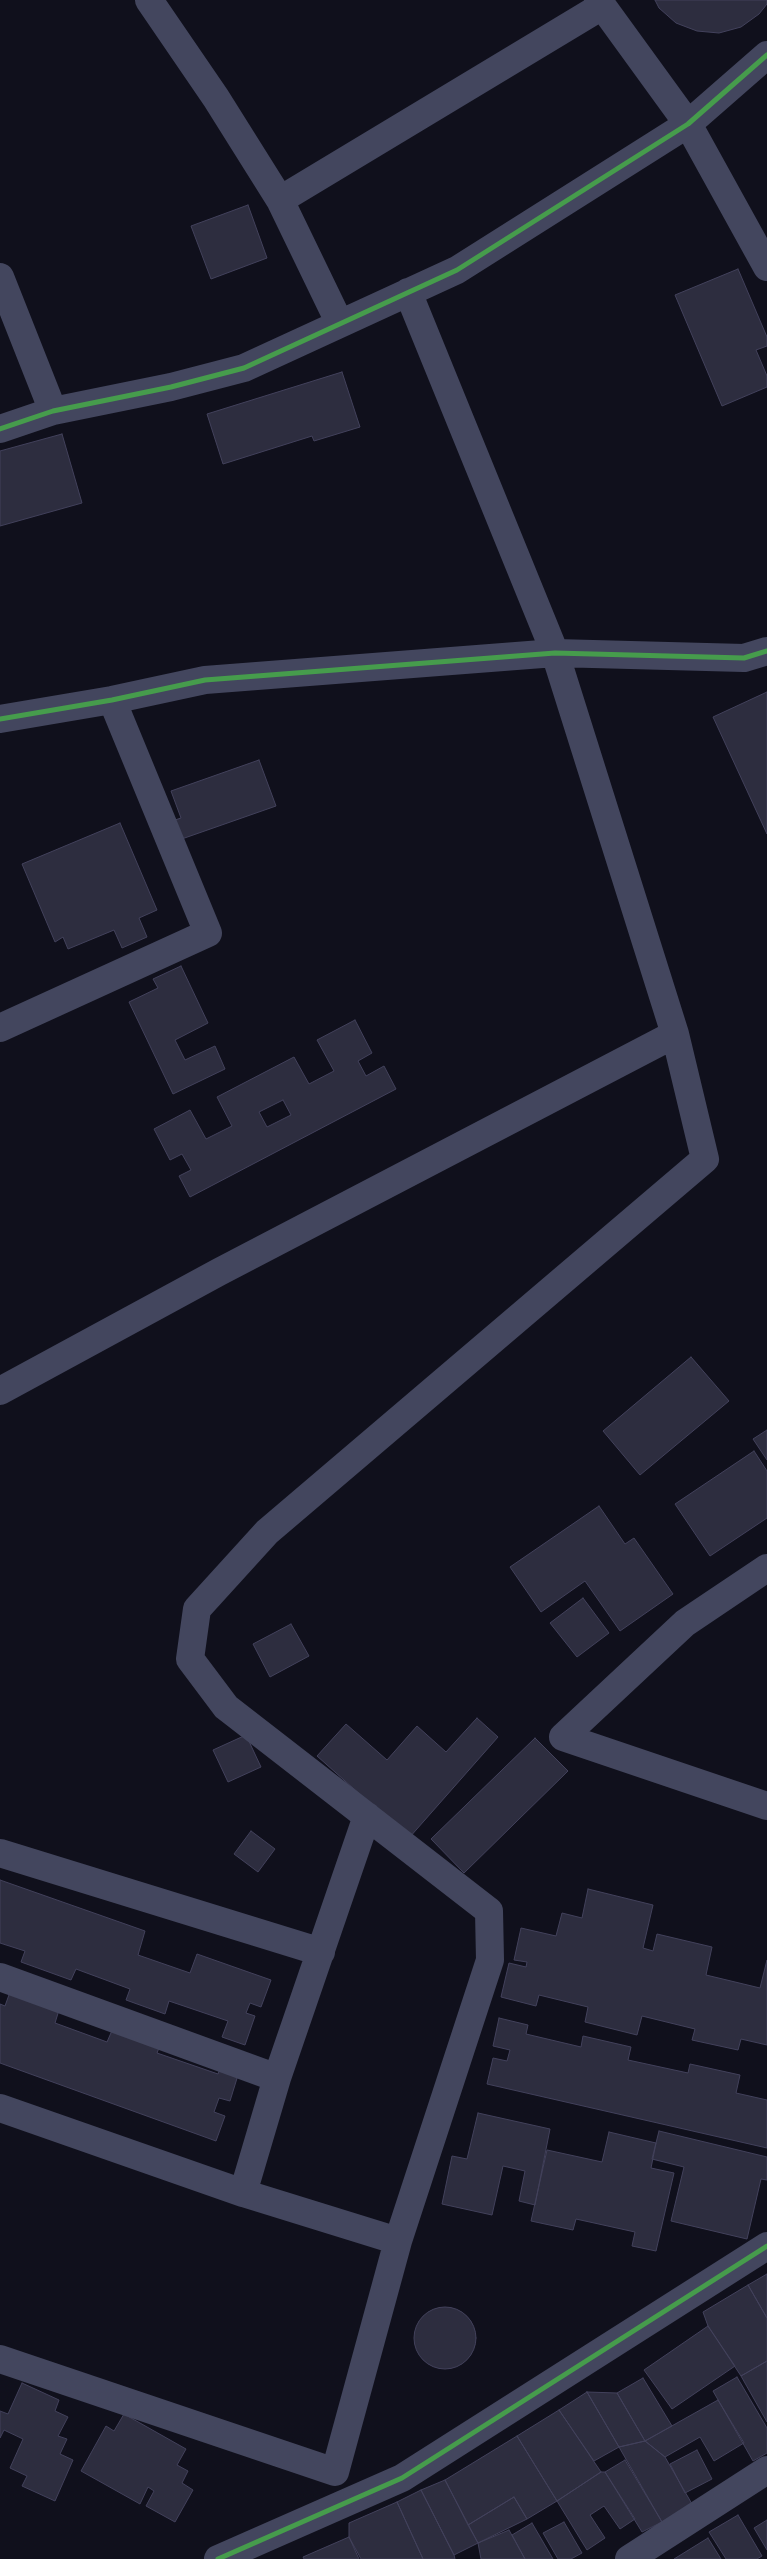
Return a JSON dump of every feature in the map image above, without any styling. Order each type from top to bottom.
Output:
[{"type":"street","points":[[149,0],[216,98],[280,200],[340,324]]},
{"type":"street","points":[[280,200],[600,3],[688,124],[767,267]]},
{"type":"street","points":[[0,429],[53,411],[171,387],[244,368],[457,270],[688,124],[767,55]]},
{"type":"street","points":[[0,277],[53,411]]},
{"type":"street","points":[[0,2359],[335,2472],[398,2241],[490,1960],[489,1911],[226,1707],[190,1659],[198,1609],[267,1532],[705,1158],[675,1034],[555,654],[408,292]]},
{"type":"street","points":[[0,719],[112,700],[205,680],[555,654],[744,658],[767,651]]},
{"type":"street","points":[[0,1028],[208,933],[112,700]]},
{"type":"street","points":[[0,1391],[219,1272],[675,1034]]},
{"type":"street","points":[[767,1568],[685,1623],[563,1736],[767,1806]]},
{"type":"street","points":[[243,2193],[277,2078],[368,1816]]},
{"type":"street","points":[[0,1853],[320,1952]]},
{"type":"street","points":[[0,1977],[277,2078]]},
{"type":"street","points":[[0,2108],[243,2193],[398,2241]]},
{"type":"street","points":[[218,2559],[402,2478],[767,2246]]},
{"type":"street","points":[[629,2559],[767,2470]]},
{"type":"building","points":[[655,0],[767,0],[767,4],[759,14],[741,27],[719,33],[697,31],[676,23],[659,8]]},
{"type":"building","points":[[248,205],[267,258],[211,279],[191,226]]},
{"type":"building","points":[[738,269],[767,337],[767,346],[756,350],[767,376],[767,387],[722,406],[675,295]]},
{"type":"building","points":[[342,372],[360,427],[314,441],[312,436],[223,464],[207,414]]},
{"type":"building","points":[[62,434],[82,503],[0,526],[0,451]]},
{"type":"building","points":[[767,692],[767,834],[713,717]]},
{"type":"building","points":[[259,760],[276,806],[176,841],[169,822],[181,818],[171,791]]},
{"type":"building","points":[[120,823],[157,910],[139,918],[147,937],[122,948],[114,930],[68,949],[63,937],[55,942],[22,864]]},
{"type":"building","points":[[181,966],[208,1023],[175,1040],[185,1060],[215,1046],[225,1069],[173,1094],[129,1002],[158,988],[153,979]]},
{"type":"building","points":[[355,1020],[372,1053],[358,1061],[366,1076],[384,1066],[396,1089],[190,1197],[179,1176],[191,1170],[182,1154],[170,1160],[154,1129],[190,1110],[206,1139],[232,1126],[217,1097],[294,1057],[309,1084],[334,1071],[317,1040]],"holes":[[[283,1100],[291,1115],[267,1127],[259,1112]]]},
{"type":"building","points":[[691,1357],[729,1401],[640,1475],[603,1431]]},
{"type":"building","points":[[767,1430],[767,1460],[753,1439]]},
{"type":"building","points":[[754,1451],[767,1471],[767,1518],[710,1556],[675,1504]]},
{"type":"building","points":[[599,1506],[625,1544],[634,1538],[673,1594],[620,1631],[585,1581],[541,1612],[510,1567]]},
{"type":"building","points":[[583,1598],[609,1633],[577,1657],[550,1623]]},
{"type":"building","points":[[291,1624],[309,1656],[270,1677],[253,1644]]},
{"type":"building","points":[[477,1718],[498,1737],[409,1838],[317,1756],[346,1724],[387,1760],[417,1726],[446,1752]]},
{"type":"building","points":[[246,1735],[261,1767],[228,1782],[213,1750]]},
{"type":"building","points":[[535,1738],[568,1771],[464,1873],[431,1839]]},
{"type":"building","points":[[251,1831],[275,1849],[258,1872],[234,1854]]},
{"type":"building","points":[[0,1880],[145,1931],[138,1955],[190,1973],[197,1954],[271,1980],[261,2007],[250,2003],[246,2013],[255,2016],[245,2045],[222,2037],[228,2021],[169,2001],[165,2014],[126,2000],[130,1989],[76,1969],[71,1980],[21,1962],[25,1951],[0,1943]]},
{"type":"building","points":[[588,1889],[653,1905],[643,1948],[653,1951],[657,1934],[712,1947],[706,1975],[760,1988],[767,1960],[767,2045],[741,2039],[738,2050],[692,2040],[695,2029],[642,2016],[637,2035],[585,2022],[588,2007],[539,1995],[536,2006],[501,1997],[509,1963],[526,1967],[527,1962],[514,1960],[521,1928],[556,1936],[562,1913],[582,1918]]},
{"type":"building","points":[[10,1992],[59,2010],[55,2023],[107,2042],[114,2026],[161,2043],[157,2053],[218,2074],[220,2069],[238,2075],[230,2101],[219,2098],[214,2112],[225,2116],[216,2141],[0,2063],[0,2004],[5,2006]]},
{"type":"building","points":[[499,2018],[528,2025],[526,2034],[581,2047],[583,2036],[631,2047],[628,2060],[688,2073],[690,2064],[740,2075],[736,2093],[767,2100],[767,2148],[487,2084],[493,2058],[507,2061],[510,2050],[493,2046]]},
{"type":"building","points":[[478,2113],[550,2129],[535,2205],[519,2201],[525,2171],[503,2166],[492,2215],[442,2204],[452,2156],[467,2159]]},
{"type":"building","points":[[659,2131],[767,2157],[767,2180],[761,2179],[747,2239],[671,2221],[684,2167],[652,2159]]},
{"type":"building","points":[[609,2132],[656,2143],[651,2168],[674,2173],[656,2251],[632,2246],[635,2232],[576,2219],[573,2230],[531,2221],[547,2150],[602,2162]]},
{"type":"building","points":[[767,2274],[767,2318],[748,2285]]},
{"type":"building","points":[[748,2285],[767,2318],[767,2361],[741,2376],[708,2326],[703,2312]]},
{"type":"building","points":[[439,2307],[451,2307],[467,2316],[474,2326],[476,2338],[474,2350],[467,2360],[451,2369],[439,2369],[428,2364],[419,2355],[414,2344],[414,2332],[419,2321],[428,2312]]},
{"type":"building","points":[[708,2326],[735,2366],[672,2409],[644,2370]]},
{"type":"building","points":[[767,2361],[767,2422],[741,2376]]},
{"type":"building","points":[[737,2377],[767,2428],[767,2453],[753,2461],[713,2391]]},
{"type":"building","points":[[643,2378],[672,2426],[645,2441],[617,2393]]},
{"type":"building","points":[[22,2383],[59,2400],[55,2411],[68,2417],[58,2436],[67,2439],[60,2454],[73,2460],[55,2501],[22,2486],[27,2476],[10,2468],[23,2439],[4,2430],[0,2438],[0,2411],[8,2414]]},
{"type":"building","points":[[587,2392],[619,2447],[594,2461],[559,2410]]},
{"type":"building","points":[[587,2392],[617,2393],[645,2441],[619,2447]]},
{"type":"building","points":[[718,2400],[744,2443],[714,2461],[700,2437],[665,2457],[645,2441]]},
{"type":"building","points":[[559,2410],[601,2472],[557,2501],[517,2436]]},
{"type":"building","points":[[124,2414],[186,2449],[177,2465],[188,2471],[182,2483],[193,2490],[175,2522],[146,2506],[154,2491],[148,2487],[140,2504],[81,2471],[106,2426],[114,2431]]},
{"type":"building","points":[[517,2436],[557,2501],[527,2519],[514,2497],[468,2525],[445,2480]]},
{"type":"building","points":[[645,2441],[665,2457],[692,2504],[662,2522],[619,2447]]},
{"type":"building","points":[[697,2450],[712,2479],[685,2493],[670,2464]]},
{"type":"building","points":[[625,2460],[662,2522],[642,2532],[605,2472]]},
{"type":"building","points":[[601,2472],[605,2472],[635,2519],[620,2529],[604,2506],[590,2515],[605,2538],[587,2550],[557,2501]]},
{"type":"building","points":[[445,2480],[478,2543],[454,2555],[421,2490]]},
{"type":"building","points":[[421,2490],[455,2559],[423,2559],[397,2502]]},
{"type":"building","points":[[514,2497],[527,2519],[478,2543],[468,2525]]},
{"type":"building","points":[[397,2502],[423,2559],[361,2559],[349,2537],[349,2523]]},
{"type":"building","points":[[738,2515],[762,2556],[757,2559],[726,2559],[709,2532]]},
{"type":"building","points":[[767,2520],[767,2550],[754,2528]]},
{"type":"building","points":[[564,2522],[582,2553],[571,2559],[558,2559],[543,2533]]},
{"type":"building","points":[[532,2523],[553,2559],[525,2559],[512,2535]]},
{"type":"building","points":[[509,2530],[525,2559],[481,2559],[478,2543]]},
{"type":"building","points":[[349,2537],[359,2559],[304,2559],[303,2557]]},
{"type":"building","points":[[708,2538],[721,2559],[674,2559]]},
{"type":"cycle path","points":[[0,429],[53,411],[171,387],[244,368],[457,270],[688,124],[767,55]]},
{"type":"cycle path","points":[[0,719],[112,700],[205,680],[555,653],[744,658],[767,651]]},
{"type":"cycle path","points":[[218,2559],[402,2478],[767,2246]]}]
